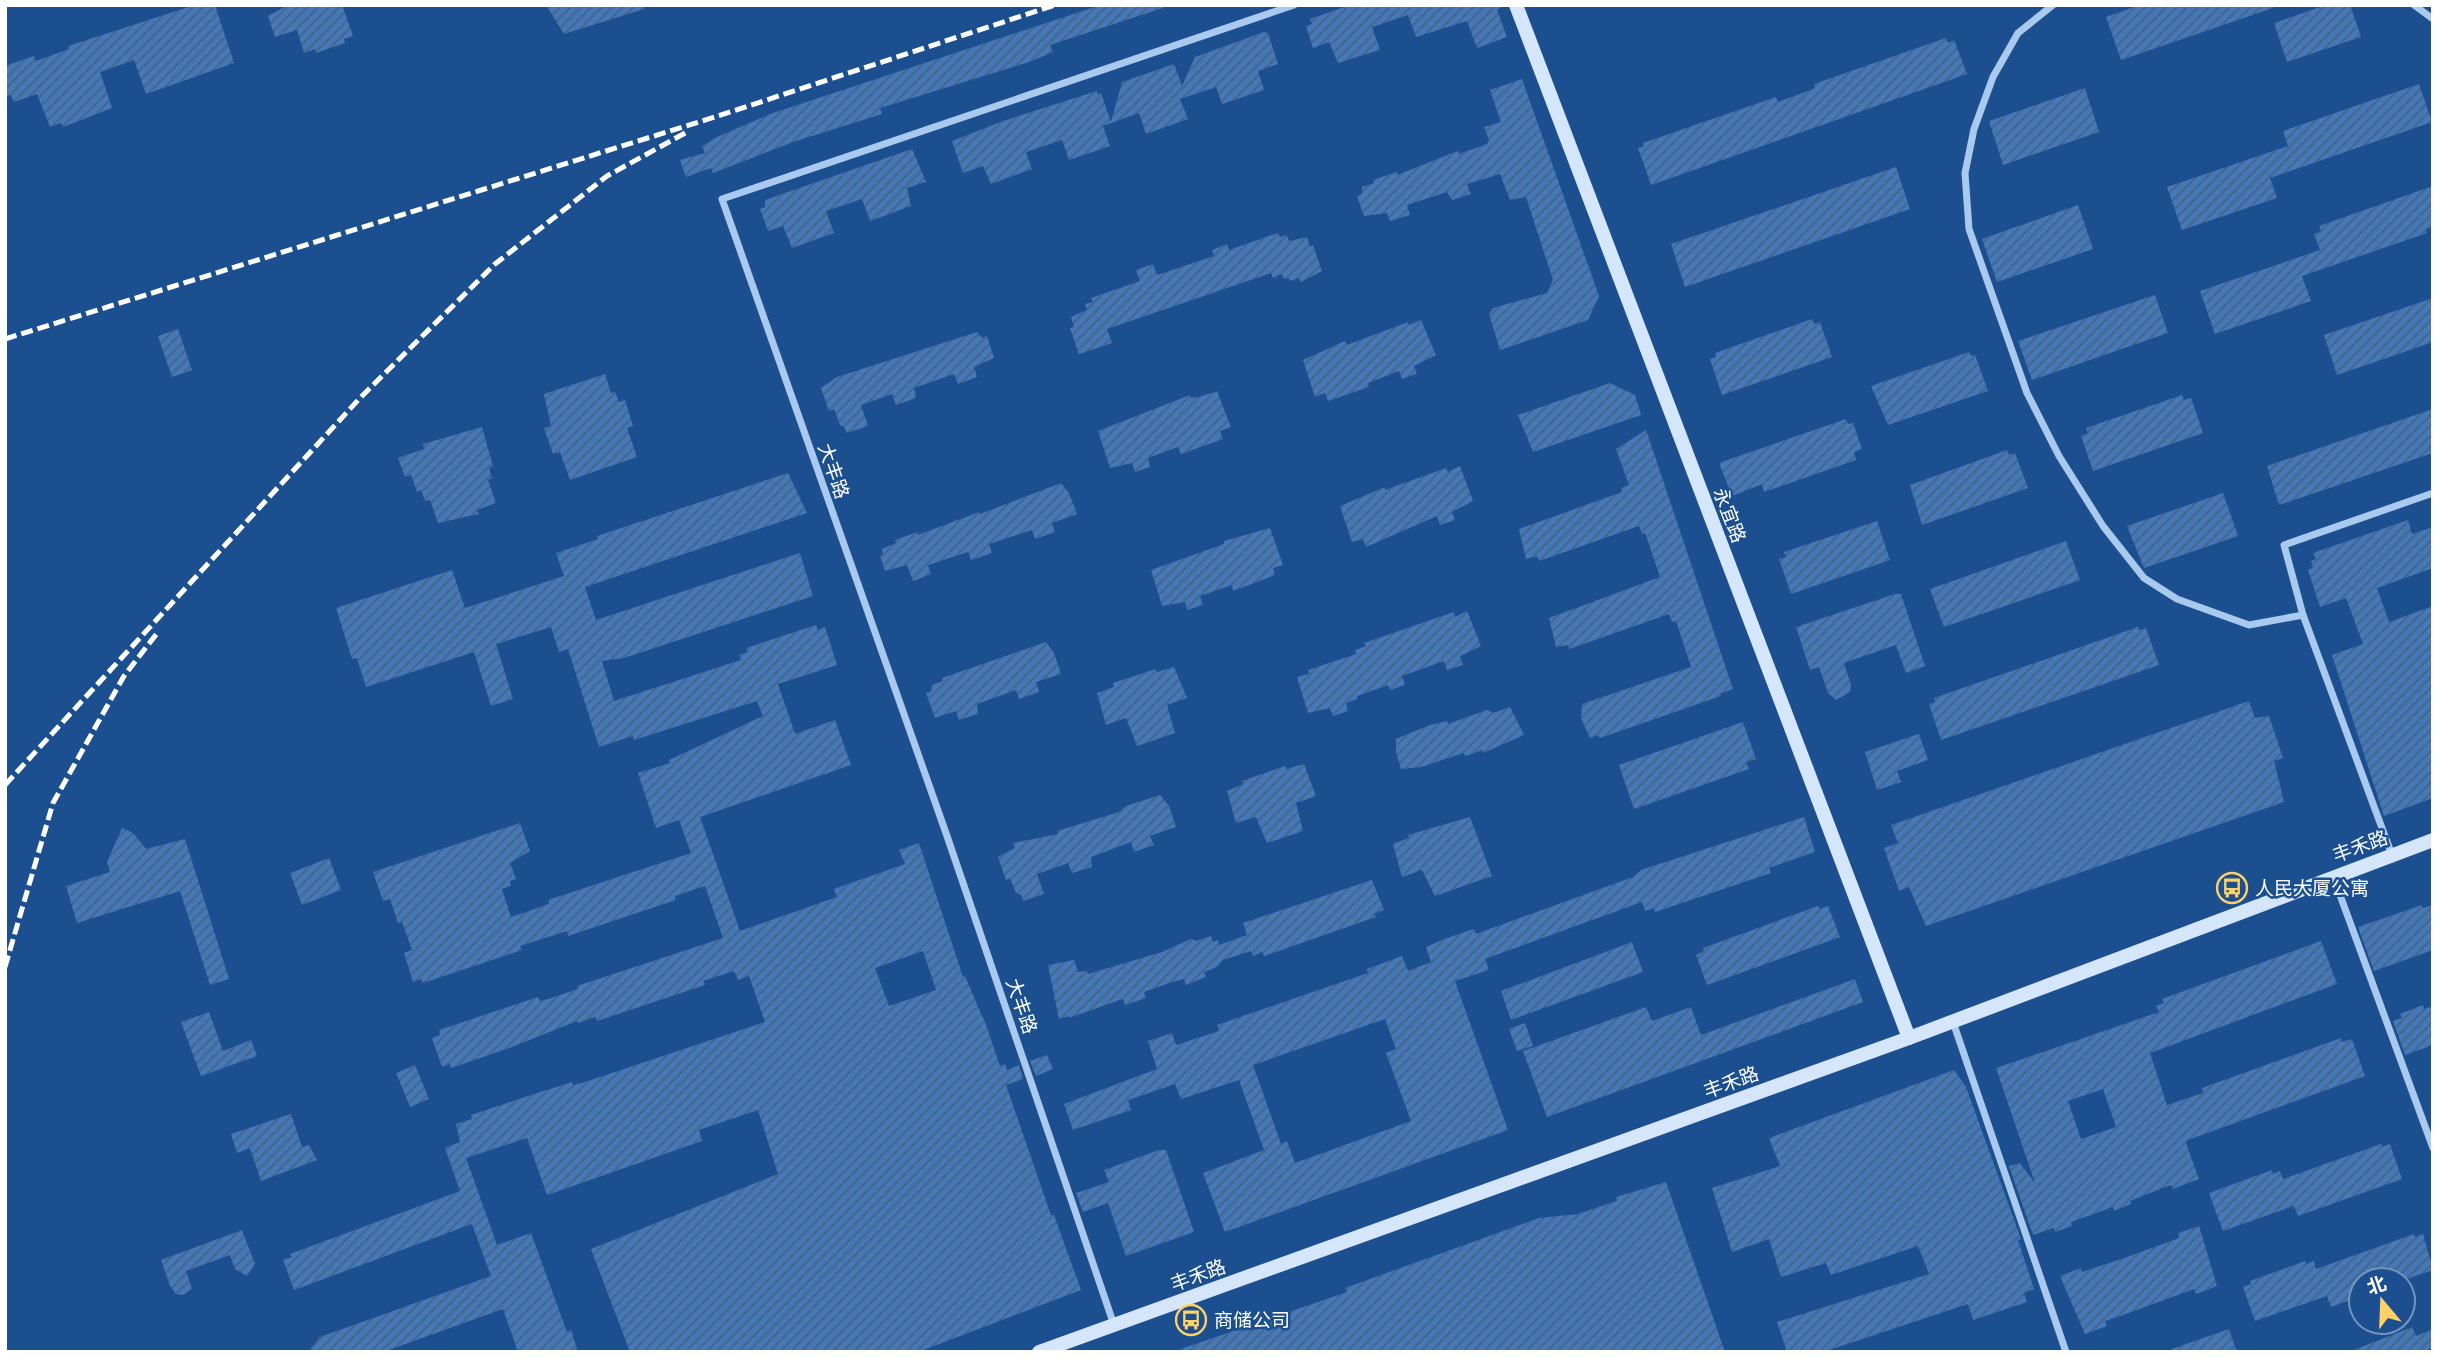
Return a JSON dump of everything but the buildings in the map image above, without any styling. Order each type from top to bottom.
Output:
[{"type":"main road","name":"永宜路","points":[[1516,5],[1909,1038]]},
{"type":"main road","name":"丰禾路","points":[[1039,1352],[1909,1038],[2433,840]]},
{"type":"street","name":"大丰路","points":[[1114,1325],[947,836],[722,199],[1294,5]]},
{"type":"street","points":[[2053,5],[2018,33],[1993,77],[1974,129],[1965,173],[1969,229],[2027,393],[2059,456],[2096,514],[2144,578],[2177,599],[2249,625],[2303,615]]},
{"type":"street","points":[[2414,5],[2433,19]]},
{"type":"street","points":[[2392,855],[2303,615],[2284,545],[2433,493]]},
{"type":"street","points":[[2333,876],[2433,1148]]},
{"type":"street","points":[[1952,1022],[2066,1352]]},
{"type":"railway","points":[[5,339],[718,116],[1055,5]]},
{"type":"railway","points":[[5,785],[360,398],[495,264],[607,176],[687,132]]},
{"type":"railway","points":[[5,967],[53,803],[124,676],[158,632]]},
{"type":"place","name":"人民大厦公寓","points":[[2232,888]]},
{"type":"place","name":"商储公司","points":[[1191,1320]]}]
